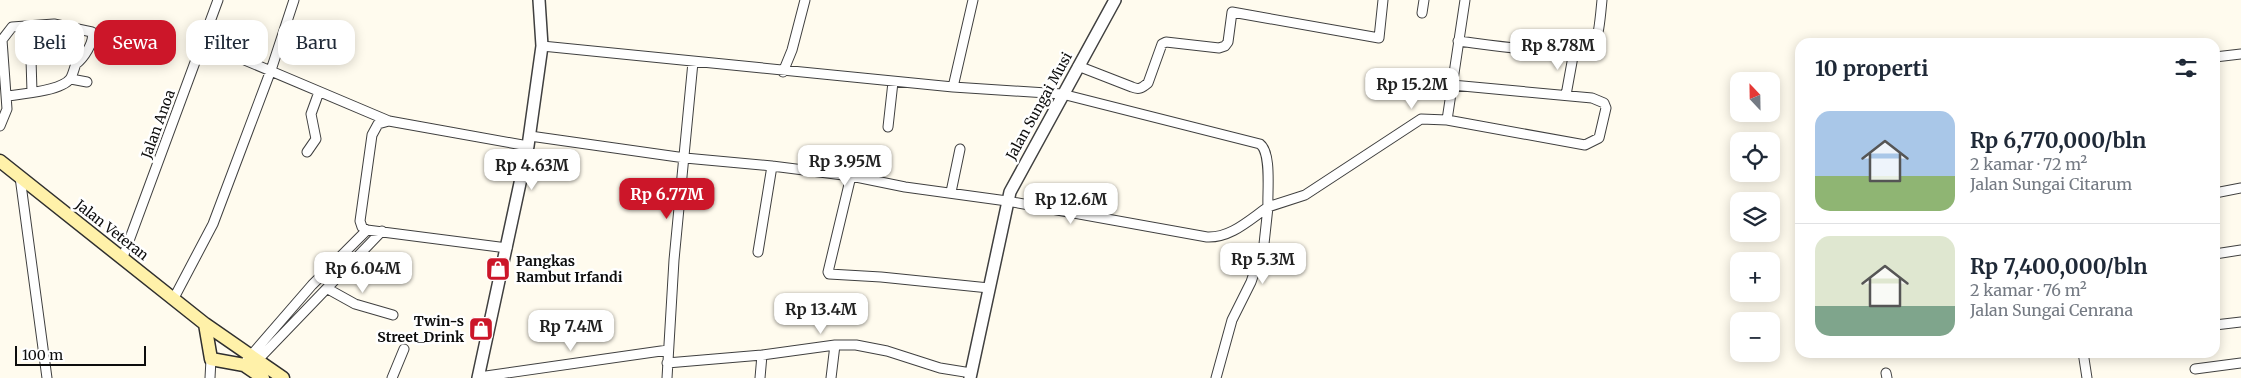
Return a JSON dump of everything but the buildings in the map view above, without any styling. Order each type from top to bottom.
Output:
[{"type":"main road","name":"Jalan Veteran","points":[[0,161],[174,298],[250,362],[263,378]]},
{"type":"main road","points":[[205,324],[211,359]]},
{"type":"main road","name":"Jalan Veteran","points":[[211,359],[250,362],[283,378]]},
{"type":"street","name":"Jalan Anoa","points":[[210,20],[218,0]]},
{"type":"street","points":[[174,298],[213,224],[271,70],[294,0]]},
{"type":"street","points":[[539,0],[542,46],[529,141],[478,378],[668,350]]},
{"type":"street","points":[[783,72],[792,50],[805,0]]},
{"type":"street","points":[[953,88],[973,0]]},
{"type":"street","name":"Jalan Sungai Musi","points":[[970,376],[1007,201],[1062,94],[1115,0]]},
{"type":"street","points":[[1078,66],[1132,88],[1143,88],[1148,83],[1162,44],[1166,42],[1218,48],[1225,46],[1228,42],[1232,12],[1379,38],[1383,0]]},
{"type":"street","points":[[1422,13],[1424,0]]},
{"type":"street","points":[[1448,120],[1465,0]]},
{"type":"street","points":[[1458,42],[1523,49],[1574,51],[1594,44],[1602,0]]},
{"type":"street","points":[[0,126],[7,109],[2,40],[12,27],[15,27]]},
{"type":"street","points":[[84,30],[92,32],[93,38],[84,56]]},
{"type":"street","points":[[542,46],[953,88],[1062,94],[1260,144],[1264,148],[1267,159],[1268,207],[1264,244],[1251,282],[1232,320],[1216,378]]},
{"type":"street","points":[[1566,95],[1574,51]]},
{"type":"street","points":[[2220,57],[2241,54]]},
{"type":"street","points":[[667,378],[693,62]]},
{"type":"street","points":[[31,65],[32,92]]},
{"type":"street","points":[[71,79],[76,65]]},
{"type":"street","name":"Jalan Anoa","points":[[123,257],[194,65]]},
{"type":"street","points":[[259,65],[389,121],[529,141],[851,176],[905,187],[951,192],[1140,226],[1217,237],[1230,233],[1268,207],[1305,195],[1420,119],[1448,120],[1585,145],[1594,142],[1601,134],[1606,105],[1600,100],[1566,95],[1452,85]]},
{"type":"street","points":[[7,96],[53,88],[71,79],[88,82]]},
{"type":"street","points":[[888,128],[893,82]]},
{"type":"street","points":[[307,152],[316,139],[311,114],[319,92]]},
{"type":"street","points":[[389,121],[378,124],[372,135],[360,221],[362,227],[367,230],[507,248]]},
{"type":"street","points":[[951,192],[960,149]]},
{"type":"street","points":[[758,252],[772,166]]},
{"type":"street","points":[[851,176],[828,272],[830,274],[989,288]]},
{"type":"street","points":[[20,177],[47,378]]},
{"type":"street","points":[[2220,192],[2241,188]]},
{"type":"street","points":[[250,362],[312,285],[367,230]]},
{"type":"street","points":[[250,362],[328,289],[382,231]]},
{"type":"street","points":[[2220,253],[2241,250]]},
{"type":"street","points":[[328,289],[355,304],[392,315]]},
{"type":"street","points":[[2220,324],[2241,322]]},
{"type":"street","points":[[667,363],[762,355],[835,345],[856,345],[887,351],[970,376]]},
{"type":"street","points":[[831,378],[835,345]]},
{"type":"street","points":[[392,378],[404,349]]},
{"type":"street","points":[[760,378],[762,355]]},
{"type":"street","points":[[2084,358],[2087,378]]},
{"type":"street","points":[[210,378],[211,359]]},
{"type":"street","points":[[2196,369],[2241,363]]},
{"type":"place","name":"Pangkas Rambut Irfandi","points":[[498,269]]},
{"type":"place","name":"Twin-s Street_Drink","points":[[481,329]]}]
